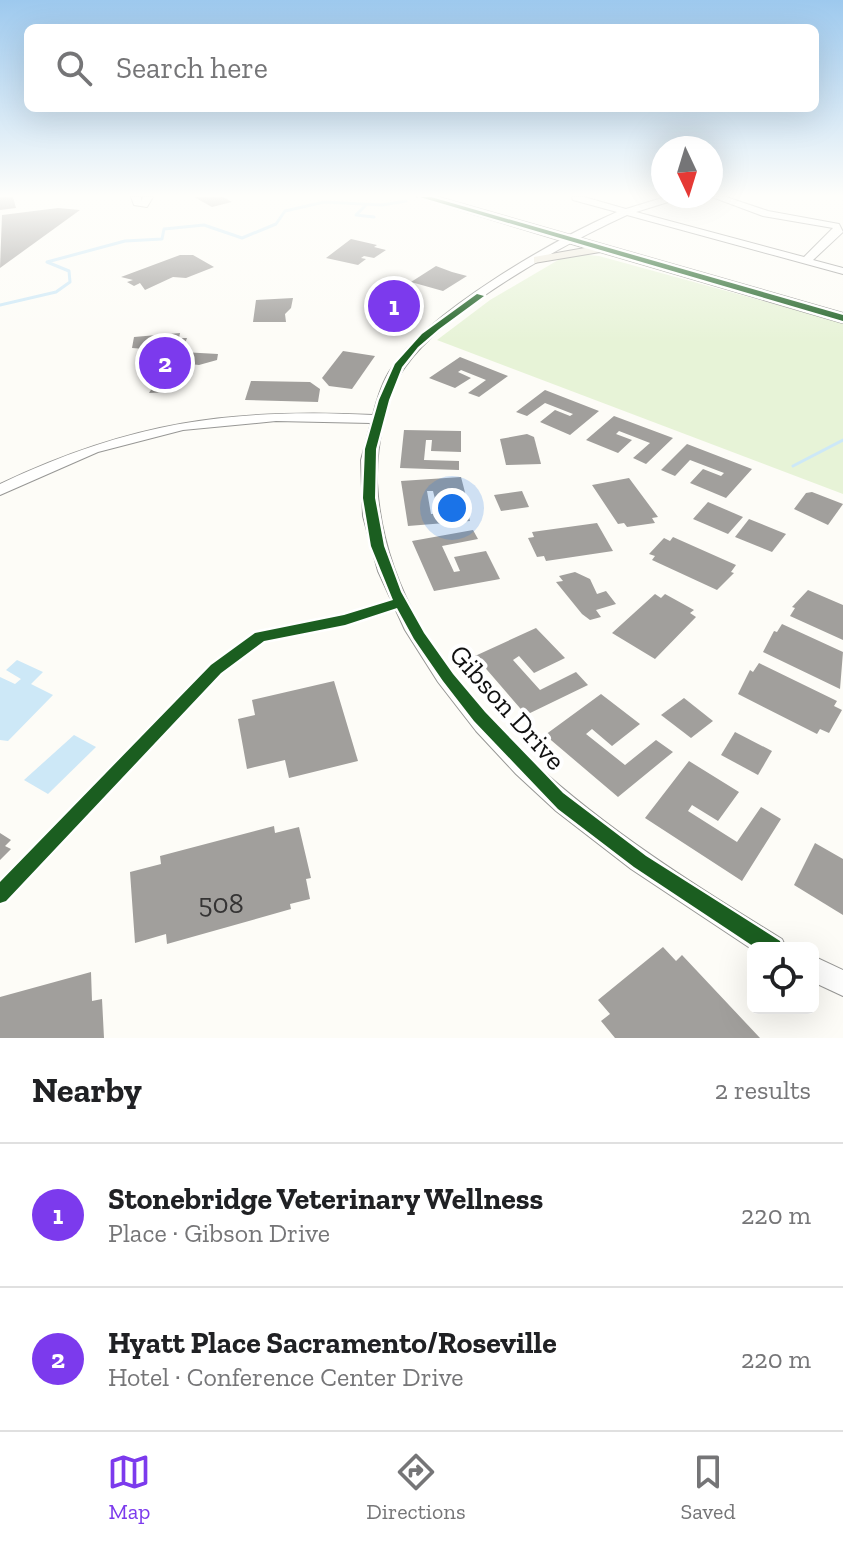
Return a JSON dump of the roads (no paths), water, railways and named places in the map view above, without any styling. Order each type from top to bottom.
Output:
[{"type":"main road","points":[[544,245],[539,260],[581,252],[623,256]]},
{"type":"main road","points":[[600,245],[623,256],[843,318]]},
{"type":"main road","points":[[615,245],[843,305]]},
{"type":"street","name":"Gibson Drive","points":[[563,245],[474,300],[428,334],[398,367],[377,419],[367,467],[373,523],[393,591],[424,648],[476,715],[562,802],[658,876],[763,942]]},
{"type":"street","points":[[747,245],[843,271]]},
{"type":"street","points":[[806,261],[824,245]]},
{"type":"street","points":[[0,490],[89,448],[173,426],[256,415],[377,419]]},
{"type":"street","points":[[819,972],[843,983]]},
{"type":"water","points":[[17,660],[43,672],[31,684],[53,695],[8,741],[0,740],[0,677],[15,684],[21,679],[6,670]]},
{"type":"water","points":[[74,735],[96,747],[48,794],[24,780]]},
{"type":"waterway","points":[[0,305],[56,292],[70,282],[69,271],[47,262],[109,245]]},
{"type":"waterway","points":[[793,466],[843,440]]},
{"type":"place","name":"Stonebridge Veterinary Wellness","points":[[394,306]]},
{"type":"place","name":"Hyatt Place Sacramento/Roseville","points":[[165,363]]}]
